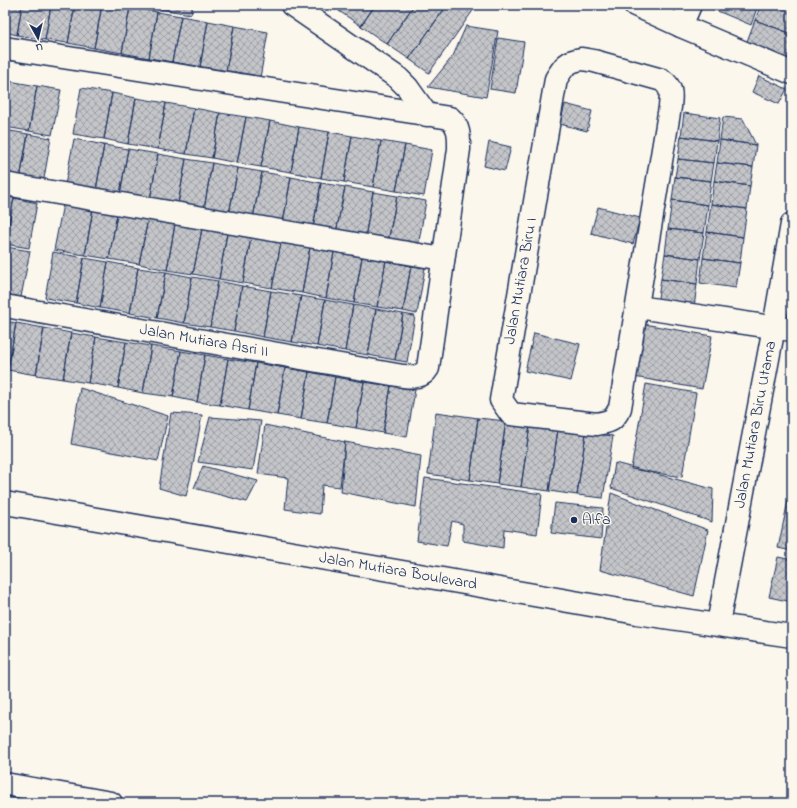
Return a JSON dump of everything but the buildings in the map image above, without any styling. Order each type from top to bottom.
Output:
[{"type":"street","points":[[292,5],[398,78],[407,87],[427,115]]},
{"type":"street","points":[[635,5],[792,73]]},
{"type":"street","points":[[681,26],[690,5]]},
{"type":"street","points":[[5,48],[427,115]]},
{"type":"street","name":"Jalan Mutiara Biru I","points":[[582,59],[594,61],[662,80],[670,87],[670,107],[638,307],[620,408],[614,419],[597,424],[511,414],[501,400],[556,79],[564,65],[575,60],[582,59]]},
{"type":"street","name":"Jalan Mutiara Asri II","points":[[5,306],[403,376],[420,376],[425,373],[428,368],[459,149],[459,133],[456,123],[450,118],[427,115]]},
{"type":"street","points":[[5,184],[443,259]]},
{"type":"street","name":"Jalan Mutiara Biru Utama","points":[[718,624],[783,328],[792,224]]},
{"type":"street","points":[[638,307],[783,328]]},
{"type":"street","name":"Jalan Mutiara Boulevard","points":[[5,503],[637,613],[792,636]]},
{"type":"street","points":[[5,784],[111,803]]},
{"type":"place","name":"Alfa","points":[[574,520]]}]
